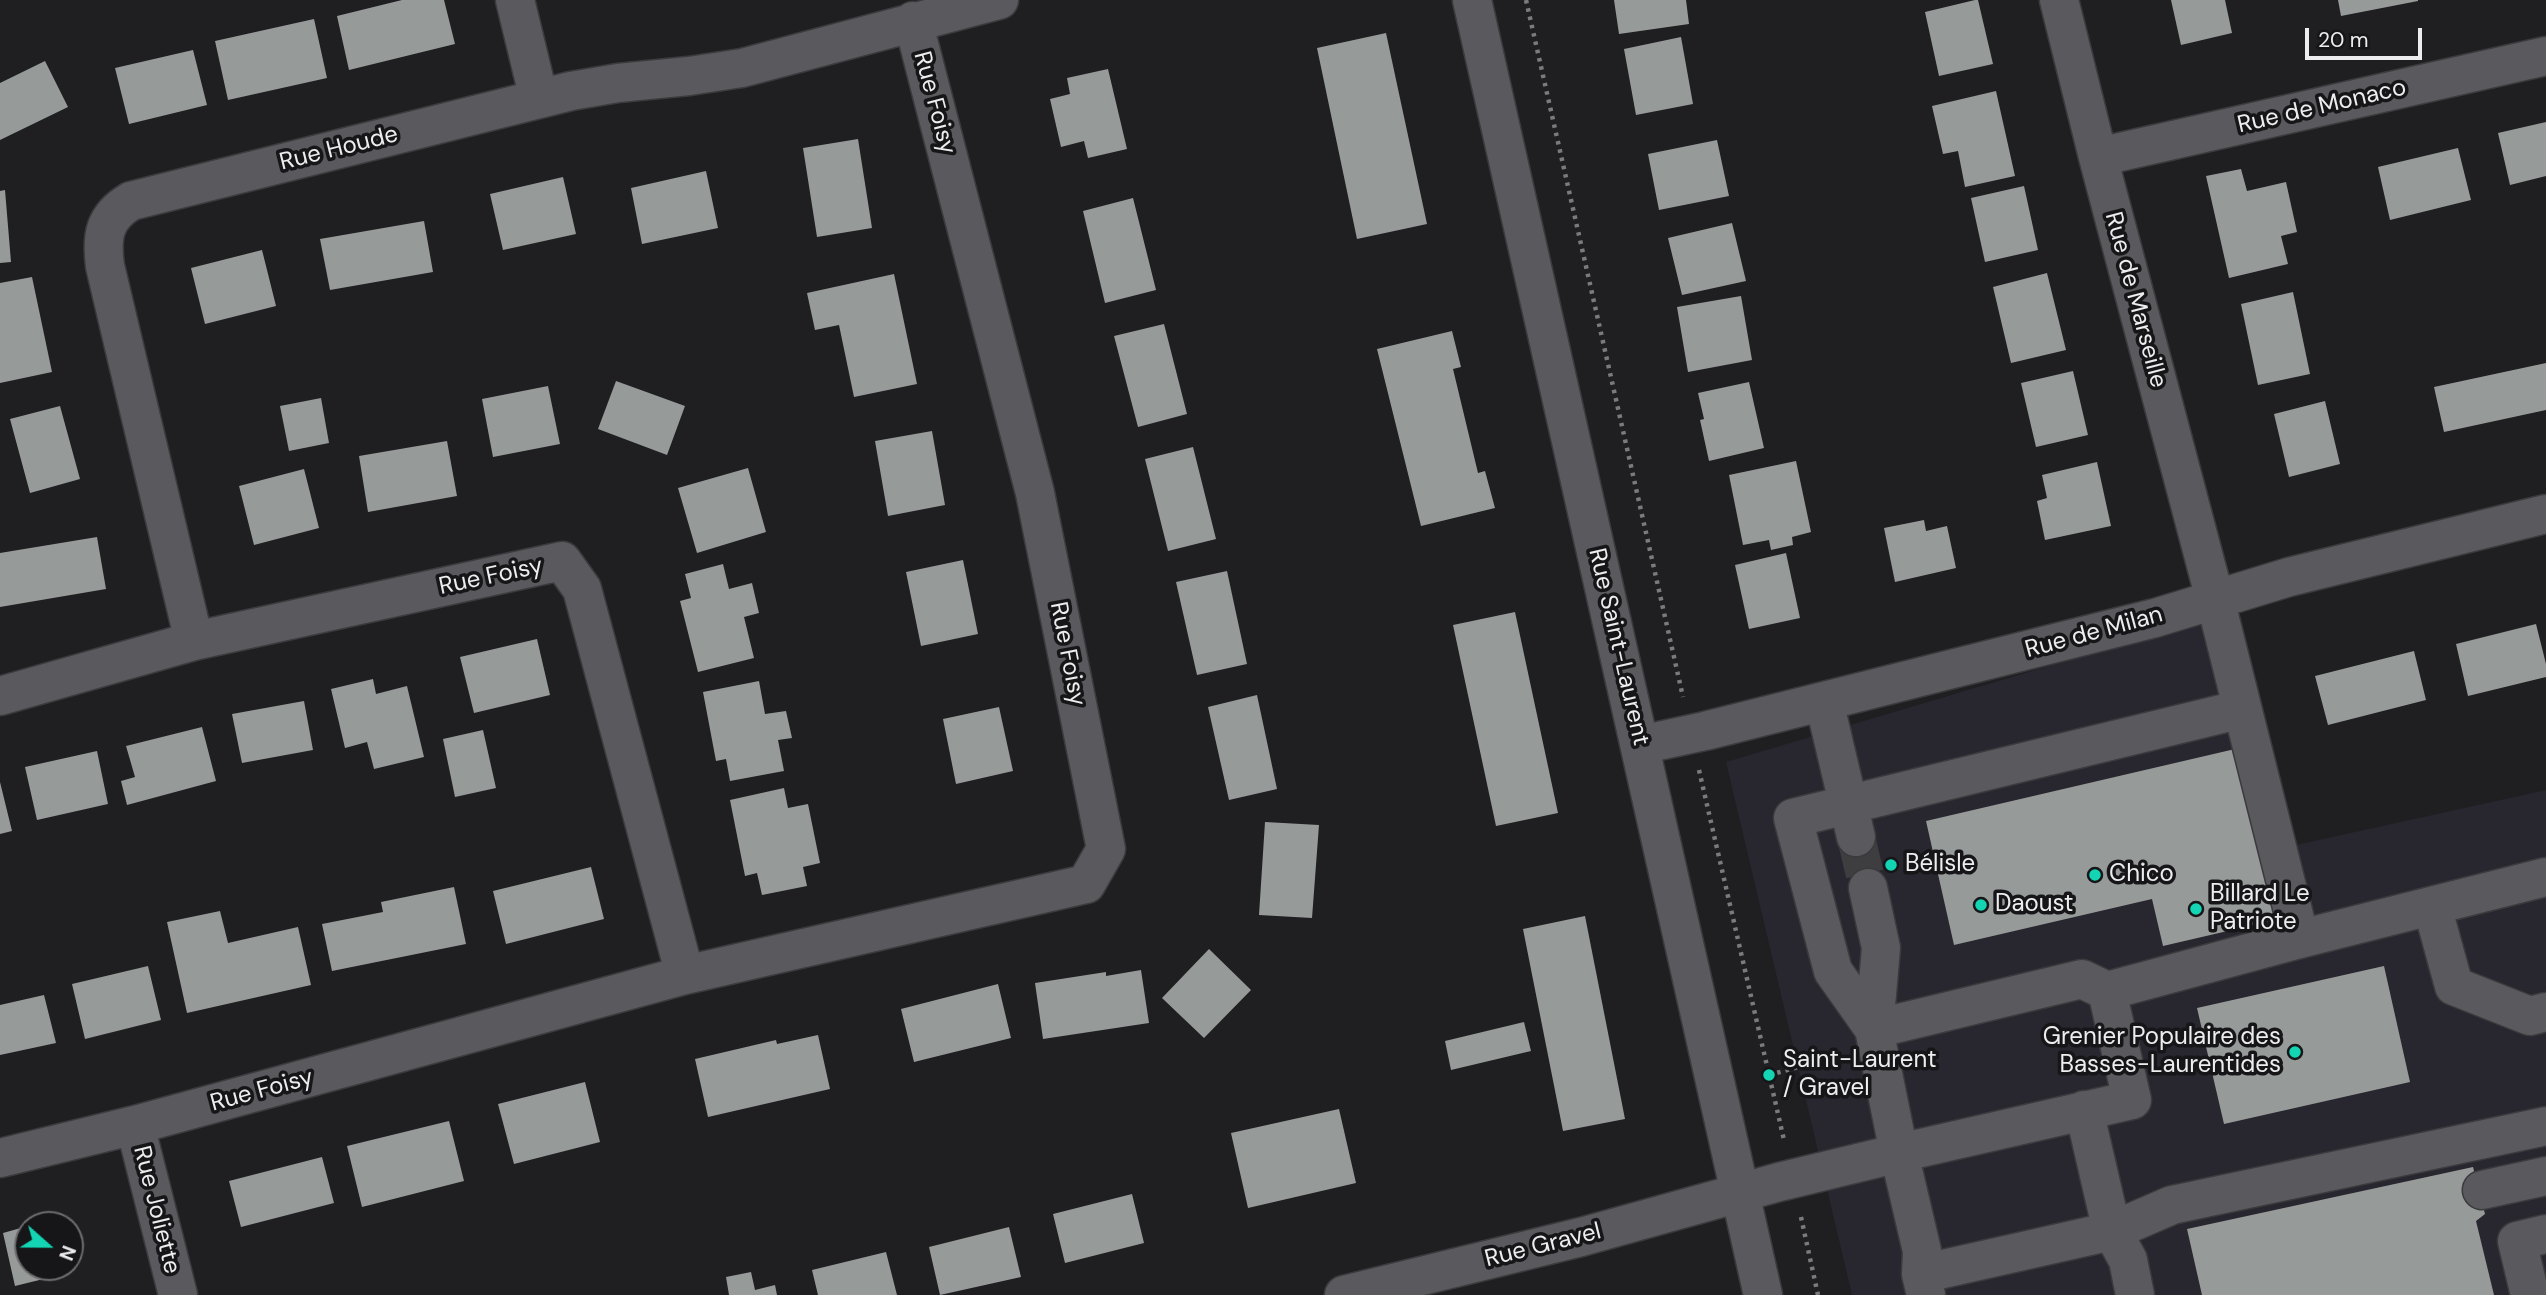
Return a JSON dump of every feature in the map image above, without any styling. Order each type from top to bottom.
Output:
[{"type":"street","points":[[515,0],[539,99]]},
{"type":"street","name":"Rue Houde","points":[[194,641],[105,266],[103,253],[108,221],[116,210],[131,201],[539,99],[618,83],[742,68],[999,0]]},
{"type":"street","name":"Rue Saint-Laurent","points":[[1472,0],[1763,1295]]},
{"type":"street","name":"Rue de Marseille","points":[[2059,0],[2215,599],[2300,939]]},
{"type":"street","name":"Rue Foisy","points":[[0,1158],[135,1125],[685,975],[1086,884],[1107,849],[1035,493],[913,22]]},
{"type":"street","name":"Rue de Monaco","points":[[2098,157],[2546,57]]},
{"type":"street","name":"Rue de Milan","points":[[1640,745],[2155,618],[2289,577],[2546,514]]},
{"type":"street","name":"Rue Foisy","points":[[0,696],[194,641],[562,562],[582,589],[685,975]]},
{"type":"street","points":[[1824,701],[1852,821]]},
{"type":"street","points":[[1874,1029],[1833,971],[1793,818],[1852,821],[2242,709]]},
{"type":"street","points":[[1874,1029],[2082,979],[2107,991],[2546,877]]},
{"type":"street","points":[[1868,888],[1881,948],[1874,1029],[1922,1251],[1924,1284],[2112,1231],[2172,1205],[2546,1126]]},
{"type":"street","points":[[2432,906],[2454,986],[2530,1016],[2546,1012]]},
{"type":"street","name":"Rue Gravel","points":[[1344,1295],[1580,1237],[1899,1153],[2132,1100],[2107,991]]},
{"type":"street","points":[[2084,1111],[2112,1231],[2128,1260],[2135,1295]]},
{"type":"street","name":"Rue Joliette","points":[[135,1125],[178,1295]]},
{"type":"street","points":[[2482,1191],[2546,1176]]},
{"type":"street","points":[[2530,1295],[2517,1241],[2546,1234]]},
{"type":"path","points":[[1526,0],[1679,677]]},
{"type":"path","points":[[1699,770],[1783,1138]]},
{"type":"path","points":[[1769,1074],[1811,1063]]},
{"type":"path","points":[[1803,1228],[1818,1295]]},
{"type":"shaded area","points":[[2210,618],[2264,852],[2546,790],[2546,1295],[1852,1295],[1726,762]]},
{"type":"building","points":[[402,0],[444,0],[455,44],[349,70],[337,16]]},
{"type":"building","points":[[1614,0],[1686,0],[1689,24],[1619,34]]},
{"type":"building","points":[[1978,0],[1993,64],[1939,76],[1925,12]]},
{"type":"building","points":[[2171,0],[2225,0],[2232,33],[2181,45]]},
{"type":"building","points":[[2338,0],[2418,0],[2418,1],[2341,16]]},
{"type":"building","points":[[314,19],[327,78],[228,100],[215,41]]},
{"type":"building","points":[[1386,33],[1427,224],[1357,239],[1317,48]]},
{"type":"building","points":[[1681,37],[1693,104],[1636,115],[1624,49]]},
{"type":"building","points":[[193,50],[207,105],[129,124],[115,68]]},
{"type":"building","points":[[45,61],[68,107],[0,140],[0,83]]},
{"type":"building","points":[[1108,69],[1127,149],[1088,158],[1084,141],[1061,147],[1050,99],[1070,94],[1067,78]]},
{"type":"building","points":[[1996,91],[2015,176],[1965,187],[1958,151],[1943,154],[1932,106]]},
{"type":"building","points":[[2546,122],[2546,176],[2510,185],[2498,133]]},
{"type":"building","points":[[858,139],[872,228],[817,237],[803,148]]},
{"type":"building","points":[[1717,140],[1729,196],[1659,210],[1648,154]]},
{"type":"building","points":[[2458,148],[2471,200],[2390,220],[2378,167]]},
{"type":"building","points":[[2241,169],[2247,191],[2286,182],[2297,232],[2281,236],[2288,264],[2229,278],[2206,176]]},
{"type":"building","points":[[706,171],[718,228],[642,244],[631,188]]},
{"type":"building","points":[[563,177],[576,234],[503,250],[490,194]]},
{"type":"building","points":[[2024,186],[2038,250],[1985,262],[1971,198]]},
{"type":"building","points":[[5,190],[11,262],[0,263],[0,191]]},
{"type":"building","points":[[1133,198],[1156,290],[1105,303],[1083,211]]},
{"type":"building","points":[[424,221],[433,272],[330,290],[320,239]]},
{"type":"building","points":[[1732,223],[1746,281],[1682,295],[1668,238]]},
{"type":"building","points":[[262,250],[276,306],[205,324],[191,268]]},
{"type":"building","points":[[2047,273],[2066,350],[2011,363],[1993,287]]},
{"type":"building","points":[[894,274],[917,384],[854,397],[839,325],[815,330],[807,293]]},
{"type":"building","points":[[32,277],[52,372],[0,383],[0,283]]},
{"type":"building","points":[[2293,292],[2310,374],[2258,385],[2241,304]]},
{"type":"building","points":[[1741,296],[1752,360],[1688,372],[1677,307]]},
{"type":"building","points":[[1164,324],[1187,414],[1138,427],[1114,336]]},
{"type":"building","points":[[1452,331],[1461,367],[1453,369],[1478,473],[1485,471],[1495,508],[1421,526],[1377,349]]},
{"type":"building","points":[[2546,363],[2546,410],[2444,432],[2434,387]]},
{"type":"building","points":[[2073,371],[2088,435],[2036,447],[2021,383]]},
{"type":"building","points":[[616,381],[685,406],[667,455],[598,429]]},
{"type":"building","points":[[1749,382],[1764,448],[1709,461],[1700,420],[1704,419],[1698,393]]},
{"type":"building","points":[[548,386],[560,444],[493,457],[482,399]]},
{"type":"building","points":[[321,398],[329,443],[289,451],[280,406]]},
{"type":"building","points":[[2325,401],[2340,464],[2289,477],[2274,414]]},
{"type":"building","points":[[60,406],[80,479],[30,493],[10,419]]},
{"type":"building","points":[[932,431],[945,505],[888,516],[875,441]]},
{"type":"building","points":[[447,441],[457,496],[368,512],[359,456]]},
{"type":"building","points":[[1193,447],[1216,539],[1168,551],[1145,459]]},
{"type":"building","points":[[1796,461],[1811,532],[1792,537],[1793,545],[1771,550],[1769,540],[1743,545],[1729,475]]},
{"type":"building","points":[[2097,462],[2111,526],[2045,540],[2037,501],[2047,498],[2042,475]]},
{"type":"building","points":[[748,468],[766,532],[697,553],[678,488]]},
{"type":"building","points":[[304,469],[319,528],[254,545],[239,486]]},
{"type":"building","points":[[1924,520],[1926,531],[1947,526],[1956,568],[1895,582],[1884,528]]},
{"type":"building","points":[[97,537],[106,589],[0,607],[0,553]]},
{"type":"building","points":[[1786,553],[1800,618],[1749,629],[1735,565]]},
{"type":"building","points":[[963,560],[978,634],[921,646],[906,572]]},
{"type":"building","points":[[723,564],[729,589],[752,583],[759,613],[744,617],[754,658],[698,672],[680,601],[691,598],[685,574]]},
{"type":"building","points":[[1227,571],[1247,664],[1197,675],[1176,582]]},
{"type":"building","points":[[1515,612],[1558,813],[1496,826],[1453,625]]},
{"type":"building","points":[[2536,624],[2546,664],[2546,677],[2468,696],[2456,644]]},
{"type":"building","points":[[537,639],[550,695],[474,713],[460,657]]},
{"type":"building","points":[[2414,651],[2426,700],[2328,725],[2315,676]]},
{"type":"building","points":[[373,679],[376,694],[407,686],[424,757],[374,769],[367,742],[345,748],[331,689]]},
{"type":"building","points":[[759,681],[765,714],[786,711],[792,738],[778,740],[784,771],[730,781],[726,759],[716,761],[703,692]]},
{"type":"building","points":[[1257,695],[1277,789],[1229,800],[1208,707]]},
{"type":"building","points":[[304,701],[313,750],[242,763],[232,714]]},
{"type":"building","points":[[999,707],[1013,771],[956,784],[943,719]]},
{"type":"building","points":[[202,727],[216,781],[127,805],[121,781],[135,777],[126,746]]},
{"type":"building","points":[[483,730],[496,788],[455,797],[443,739]]},
{"type":"building","points":[[2235,749],[2275,920],[2163,946],[2152,899],[1954,945],[1926,821]]},
{"type":"building","points":[[97,751],[108,804],[37,820],[25,767]]},
{"type":"building","points":[[0,782],[12,831],[0,834]]},
{"type":"building","points":[[784,788],[788,808],[808,804],[820,863],[803,867],[807,886],[762,895],[757,873],[745,876],[730,800]]},
{"type":"building","points":[[1265,822],[1319,825],[1312,918],[1259,915]]},
{"type":"building","points":[[591,867],[604,919],[506,944],[493,891]]},
{"type":"building","points":[[454,887],[466,944],[332,971],[322,924],[383,912],[381,902]]},
{"type":"building","points":[[220,911],[228,943],[298,927],[311,985],[187,1013],[167,922]]},
{"type":"building","points":[[1585,916],[1625,1119],[1563,1131],[1523,929]]},
{"type":"building","points":[[1209,949],[1251,990],[1204,1038],[1162,998]]},
{"type":"building","points":[[148,966],[161,1020],[85,1039],[72,984]]},
{"type":"building","points":[[2384,966],[2410,1082],[2224,1124],[2197,1008]]},
{"type":"building","points":[[1141,970],[1149,1023],[1043,1039],[1035,983],[1106,972],[1106,976]]},
{"type":"building","points":[[998,984],[1011,1038],[914,1062],[901,1009]]},
{"type":"building","points":[[44,995],[56,1043],[0,1055],[0,1005]]},
{"type":"building","points":[[1524,1022],[1531,1051],[1451,1070],[1445,1041]]},
{"type":"building","points":[[818,1035],[830,1089],[708,1117],[695,1059],[776,1040],[777,1044]]},
{"type":"building","points":[[585,1082],[600,1142],[514,1164],[498,1104]]},
{"type":"building","points":[[1339,1109],[1356,1183],[1248,1208],[1231,1133]]},
{"type":"building","points":[[449,1121],[464,1181],[362,1207],[347,1146]]},
{"type":"building","points":[[322,1157],[334,1203],[241,1227],[229,1181]]},
{"type":"building","points":[[2473,1167],[2485,1214],[2476,1221],[2494,1295],[2202,1295],[2187,1229]]},
{"type":"building","points":[[1132,1194],[1144,1243],[1065,1263],[1053,1214]]},
{"type":"building","points":[[1009,1227],[1021,1277],[940,1295],[929,1247]]},
{"type":"building","points":[[14,1230],[14,1281],[35,1281],[15,1286],[3,1233]]},
{"type":"building","points":[[886,1252],[897,1295],[818,1295],[812,1270]]},
{"type":"building","points":[[751,1272],[755,1290],[775,1285],[777,1295],[729,1295],[726,1277]]},
{"type":"tunnel","points":[[1856,837],[1868,888]]},
{"type":"place","name":"Bélisle","points":[[1891,865]]},
{"type":"place","name":"Chico","points":[[2095,875]]},
{"type":"place","name":"Daoust","points":[[1981,905]]},
{"type":"place","name":"Billard Le Patriote","points":[[2196,909]]},
{"type":"place","name":"Grenier Populaire des Basses-Laurentides","points":[[2295,1052]]},
{"type":"place","name":"Saint-Laurent / Gravel","points":[[1769,1075]]}]
